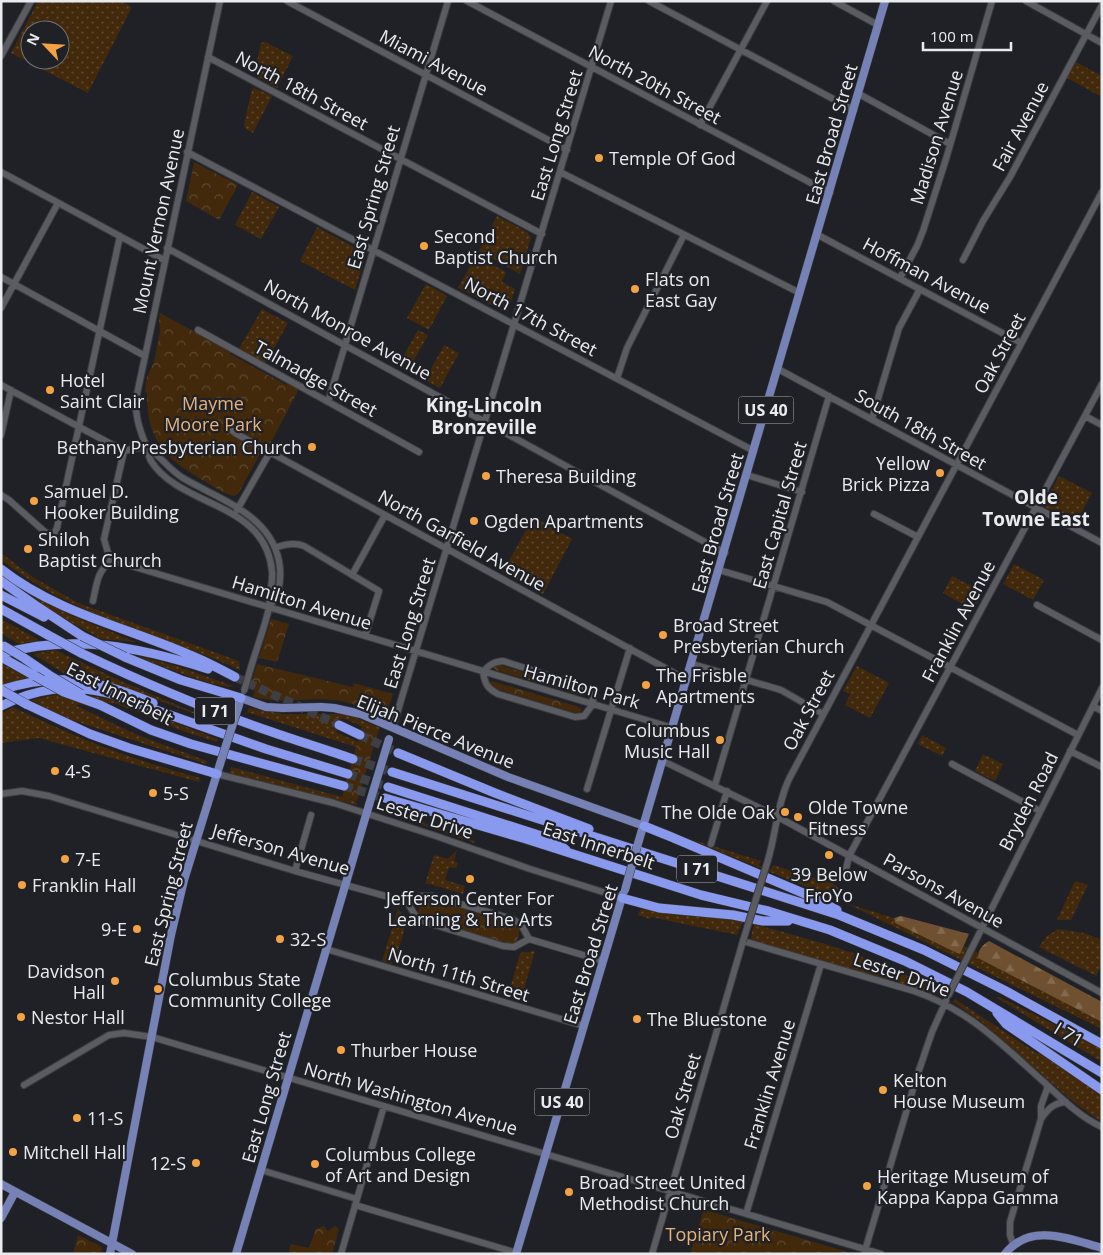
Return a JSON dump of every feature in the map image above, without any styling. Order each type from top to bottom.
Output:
[{"type":"highway","points":[[1,569],[52,602],[190,655],[235,677],[164,655],[139,650],[74,643],[28,647],[3,652]]},
{"type":"highway","points":[[1,581],[82,636]]},
{"type":"highway","points":[[1,595],[125,657],[181,680],[242,694]]},
{"type":"highway","name":"I 71","points":[[1,609],[81,653],[148,684],[216,712],[353,758]]},
{"type":"highway","points":[[3,652],[35,676],[64,692],[100,705]]},
{"type":"highway","name":"East Innerbelt","points":[[3,652],[24,658],[100,705],[151,730],[191,744],[344,786]]},
{"type":"highway","points":[[1,690],[53,677],[83,681],[113,688],[169,710],[206,728]]},
{"type":"highway","points":[[1,706],[38,691],[72,688],[93,690],[108,693],[206,728],[348,774]]},
{"type":"highway","points":[[1,690],[26,704],[98,737],[217,774]]},
{"type":"highway","points":[[339,725],[360,735]]},
{"type":"highway","points":[[398,753],[496,794],[590,830],[611,842]]},
{"type":"highway","name":"I 71","points":[[392,772],[839,915],[924,950],[987,981],[1102,1044]]},
{"type":"highway","points":[[388,786],[554,840],[570,853]]},
{"type":"highway","name":"East Innerbelt","points":[[385,798],[570,853],[702,895],[830,930],[888,954]]},
{"type":"highway","points":[[642,830],[669,836],[810,896],[875,929]]},
{"type":"highway","points":[[623,894],[659,908],[733,915],[763,921],[798,921]]},
{"type":"highway","name":"I 71","points":[[888,954],[936,976],[992,1007],[1102,1073]]},
{"type":"highway","points":[[992,1007],[1006,1024],[1102,1090]]},
{"type":"main road","name":"East Broad Street","points":[[516,1253],[692,664],[885,1]]},
{"type":"main road","name":"Elijah Pierce Avenue","points":[[242,694],[260,705],[283,708],[334,708],[361,714],[642,830]]},
{"type":"main road","name":"East Spring Street","points":[[110,1254],[173,926],[196,840],[242,694]]},
{"type":"main road","name":"East Long Street","points":[[236,1254],[393,727]]},
{"type":"main road","points":[[1,1184],[132,1254]]},
{"type":"main road","points":[[1,1218],[15,1192]]},
{"type":"main road","points":[[1005,1254],[1013,1244],[1030,1236],[1043,1234],[1102,1248]]},
{"type":"street","points":[[2,53],[31,1]]},
{"type":"street","name":"Mount Vernon Avenue","points":[[220,1],[145,356],[136,406],[137,421],[152,462],[166,477],[234,515],[258,534],[267,550],[272,573],[269,607]]},
{"type":"street","name":"Miami Avenue","points":[[286,1],[567,150]]},
{"type":"street","name":"East Spring Street","points":[[328,402],[448,1]]},
{"type":"street","name":"North 20th Street","points":[[467,1],[830,194]]},
{"type":"street","name":"East Long Street","points":[[393,727],[611,1]]},
{"type":"street","points":[[649,1],[854,110]]},
{"type":"street","points":[[700,125],[767,1]]},
{"type":"street","points":[[834,1],[878,25]]},
{"type":"street","name":"Madison Avenue","points":[[900,278],[923,231],[992,1]]},
{"type":"street","points":[[1026,1],[1102,42]]},
{"type":"street","name":"Fair Avenue","points":[[962,260],[983,221],[1008,182],[1102,6]]},
{"type":"street","name":"North 18th Street","points":[[208,57],[542,234]]},
{"type":"street","points":[[858,94],[950,144]]},
{"type":"street","name":"North 17th Street","points":[[187,152],[754,451]]},
{"type":"street","points":[[1,172],[164,260]]},
{"type":"street","points":[[560,172],[800,293]]},
{"type":"street","name":"Oak Street","points":[[652,1254],[768,860],[776,830],[781,796],[1102,192]]},
{"type":"street","points":[[1,308],[58,203]]},
{"type":"street","points":[[617,378],[626,348],[684,234]]},
{"type":"street","name":"Hoffman Avenue","points":[[818,235],[1021,343]]},
{"type":"street","points":[[1,495],[45,532],[51,534],[57,528],[120,236]]},
{"type":"street","name":"North Monroe Avenue","points":[[167,248],[724,553]]},
{"type":"street","points":[[1,277],[145,356]]},
{"type":"street","points":[[872,419],[899,328],[920,289]]},
{"type":"street","name":"Talmadge Street","points":[[198,330],[419,452]]},
{"type":"street","name":"South 18th Street","points":[[778,370],[830,396],[1102,543]]},
{"type":"street","name":"Franklin Avenue","points":[[845,874],[850,856],[1102,384]]},
{"type":"street","points":[[1,385],[124,451],[146,446],[153,450],[171,470],[239,508],[264,528],[275,548],[279,561],[280,584],[276,599],[269,607]]},
{"type":"street","points":[[1,435],[11,390]]},
{"type":"street","name":"East Capital Street","points":[[715,785],[830,396]]},
{"type":"street","points":[[1085,416],[1102,425]]},
{"type":"street","name":"North Garfield Avenue","points":[[231,421],[229,427],[232,431],[687,680]]},
{"type":"street","points":[[93,601],[99,573],[112,558],[106,551],[104,536],[124,451]]},
{"type":"street","points":[[234,515],[270,452]]},
{"type":"street","points":[[747,476],[802,492]]},
{"type":"street","points":[[874,514],[918,537]]},
{"type":"street","points":[[352,575],[385,515]]},
{"type":"street","points":[[275,548],[289,544],[298,544],[379,591],[365,636]]},
{"type":"street","name":"Hamilton Avenue","points":[[112,558],[121,564],[483,672]]},
{"type":"street","points":[[719,570],[827,602],[1078,735]]},
{"type":"street","points":[[1037,605],[1102,640]]},
{"type":"street","name":"East Spring Street","points":[[242,694],[269,607]]},
{"type":"street","points":[[588,789],[630,648]]},
{"type":"street","points":[[503,661],[582,686],[590,690],[593,696],[593,704],[584,716],[575,717],[498,694],[484,684],[483,672],[489,665],[503,661]]},
{"type":"street","points":[[692,664],[781,690],[823,714]]},
{"type":"street","name":"Hamilton Park","points":[[483,672],[673,728]]},
{"type":"street","name":"Bryden Road","points":[[865,1252],[916,1079],[944,1003],[1102,688]]},
{"type":"street","points":[[1093,706],[1102,711]]},
{"type":"street","points":[[1070,750],[1102,767]]},
{"type":"street","name":"Parsons Avenue","points":[[663,761],[778,816],[1102,993]]},
{"type":"street","points":[[952,764],[1040,811]]},
{"type":"street","name":"Lester Drive","points":[[217,774],[334,804],[623,894]]},
{"type":"street","points":[[711,844],[727,791]]},
{"type":"street","name":"Jefferson Avenue","points":[[1,794],[38,793],[295,871],[407,902]]},
{"type":"street","points":[[295,871],[311,815]]},
{"type":"street","points":[[529,939],[521,924],[504,916],[427,895],[407,902],[415,915],[422,921],[503,946],[514,947],[529,939],[603,961]]},
{"type":"street","name":"Lester Drive","points":[[743,941],[914,991],[944,1003],[978,1023],[1066,1102],[1085,1118],[1102,1128]]},
{"type":"street","name":"North 11th Street","points":[[326,949],[584,1026]]},
{"type":"street","name":"Franklin Avenue","points":[[746,1214],[821,964]]},
{"type":"street","points":[[24,1085],[109,1034],[124,1033],[152,1038]]},
{"type":"street","name":"North Washington Avenue","points":[[152,1038],[670,1191],[865,1252],[881,1254]]},
{"type":"street","points":[[1013,1244],[1010,1235],[1010,1222],[1041,1120],[1041,1106],[1048,1086]]},
{"type":"street","points":[[1041,1120],[1054,1104],[1066,1102]]},
{"type":"street","points":[[341,1254],[384,1106]]},
{"type":"street","points":[[261,1170],[516,1253]]},
{"type":"green space","points":[[38,1],[121,1],[132,7],[88,93],[44,70],[70,70],[70,20],[28,20]]},
{"type":"green space","points":[[20,36],[20,58],[11,53]]},
{"type":"green space","points":[[265,42],[293,56],[277,88],[254,75],[261,43]]},
{"type":"green space","points":[[1076,62],[1102,76],[1102,93],[1100,96],[1067,78]]},
{"type":"green space","points":[[254,88],[272,96],[253,133],[246,129],[244,125],[252,89]]},
{"type":"green space","points":[[194,162],[238,185],[219,220],[186,201]]},
{"type":"green space","points":[[252,192],[279,207],[261,239],[235,225]]},
{"type":"green space","points":[[497,216],[527,232],[531,238],[520,274],[479,251]]},
{"type":"green space","points":[[317,227],[366,254],[355,290],[300,261]]},
{"type":"green space","points":[[476,256],[506,272],[502,282],[515,289],[507,313],[458,288]]},
{"type":"green space","points":[[426,284],[447,296],[429,330],[407,318]]},
{"type":"green space","points":[[262,309],[288,323],[265,364],[239,349]]},
{"type":"green space","name":"Mayme Moore Park","points":[[160,313],[286,385],[287,383],[299,389],[270,444],[266,443],[238,494],[234,496],[219,490],[180,466],[162,447],[150,424],[147,393],[145,392],[147,377],[154,362],[160,331]]},
{"type":"green space","points":[[418,330],[428,335],[408,371],[398,366]]},
{"type":"green space","points":[[444,345],[459,353],[440,388],[425,380]]},
{"type":"green space","points":[[1059,476],[1092,493],[1076,523],[1043,506]]},
{"type":"green space","points":[[533,517],[572,539],[543,594],[503,572]]},
{"type":"green space","points":[[1,553],[31,576],[78,603],[239,661],[240,670],[96,614],[66,600],[37,585],[10,567],[1,560]]},
{"type":"green space","points":[[1014,564],[1044,580],[1033,600],[1003,584]]},
{"type":"green space","points":[[952,576],[983,592],[973,610],[943,593]]},
{"type":"green space","points":[[27,593],[70,615],[136,642],[101,639],[58,615]]},
{"type":"green space","points":[[1,619],[39,640],[19,644],[1,633]]},
{"type":"green space","points":[[271,619],[289,624],[277,662],[259,658]]},
{"type":"green space","points":[[55,650],[123,682],[217,722],[114,684],[97,679],[67,675],[33,654]]},
{"type":"green space","points":[[139,656],[180,667],[233,686],[202,681]]},
{"type":"green space","points":[[1,663],[30,679],[4,685],[1,683]]},
{"type":"green space","points":[[257,664],[353,687],[354,683],[393,694],[388,710],[385,709],[383,715],[353,704],[335,700],[274,700],[253,697],[255,689],[250,687]]},
{"type":"green space","points":[[495,664],[583,689],[587,694],[583,696],[495,670],[493,667]]},
{"type":"green space","points":[[857,666],[889,683],[870,718],[845,705],[850,694],[843,691]]},
{"type":"green space","points":[[492,681],[579,707],[582,710],[576,713],[493,688],[488,684]]},
{"type":"green space","points":[[59,694],[88,695],[114,700],[218,739],[217,742],[183,731],[115,703],[75,705],[135,734],[207,761],[206,764],[60,716],[31,700]]},
{"type":"green space","points":[[13,707],[59,729],[106,748],[200,778],[199,782],[39,738],[1,743],[1,714]]},
{"type":"green space","points":[[249,708],[283,714],[339,714],[354,717],[380,728],[378,733],[342,718],[336,732],[358,742],[356,747],[247,712]]},
{"type":"green space","points":[[362,726],[378,733],[357,801],[342,797]]},
{"type":"green space","points":[[922,735],[946,748],[942,756],[918,744]]},
{"type":"green space","points":[[983,754],[1003,764],[995,781],[975,771]]},
{"type":"green space","points":[[231,767],[342,797],[355,801],[357,805],[230,773]]},
{"type":"green space","points":[[381,808],[475,841],[474,843],[380,812]]},
{"type":"green space","points":[[687,838],[761,861],[759,866],[771,869],[773,865],[834,884],[838,888],[837,896],[841,901]]},
{"type":"green space","points":[[457,850],[454,861],[458,863],[456,868],[449,867],[445,880],[465,886],[463,894],[425,884],[434,855],[448,859]]},
{"type":"green space","points":[[1075,881],[1088,885],[1071,920],[1057,920]]},
{"type":"green space","points":[[428,897],[515,924],[519,928],[518,937],[516,941],[509,945],[423,919],[419,915],[419,907]]},
{"type":"green space","points":[[848,904],[894,918],[895,923],[960,953],[964,946],[978,953],[979,958],[1102,1022],[1102,1029]]},
{"type":"green space","points":[[641,908],[743,921],[737,935],[651,917],[650,919],[638,915]]},
{"type":"green space","points":[[398,909],[405,923],[398,951],[395,950],[391,964],[382,961]]},
{"type":"green space","points":[[901,916],[969,934],[960,954],[895,923],[894,918]]},
{"type":"green space","points":[[754,924],[850,952],[885,965],[941,991],[939,995],[935,993],[934,995],[752,940]]},
{"type":"green space","points":[[1058,929],[1084,933],[1102,940],[1102,965],[1096,976],[1039,947],[1047,936]]},
{"type":"green space","points":[[989,941],[1102,1002],[1102,1022],[978,958],[981,948]]},
{"type":"green space","points":[[535,951],[521,999],[508,996],[520,953]]},
{"type":"green space","points":[[1000,997],[1102,1049],[1102,1062],[997,998]]},
{"type":"green space","points":[[955,999],[1038,1054],[1039,1052],[1102,1096],[1102,1122],[1076,1104],[982,1022],[953,1002]]},
{"type":"green space","name":"Topiary Park","points":[[705,1210],[851,1253],[690,1254]]},
{"type":"green space","points":[[324,1226],[328,1231],[335,1226],[339,1229],[332,1254],[288,1254],[291,1244],[309,1248],[316,1229]]},
{"type":"green space","points":[[78,1235],[102,1247],[101,1254],[73,1254]]},
{"type":"tunnel","points":[[235,677],[339,725]]},
{"type":"tunnel","points":[[360,735],[398,753]]},
{"type":"tunnel","points":[[353,759],[392,772]]},
{"type":"tunnel","points":[[348,774],[388,787]]},
{"type":"tunnel","points":[[344,786],[385,798]]},
{"type":"place","name":"Temple Of God","points":[[599,158]]},
{"type":"place","name":"Second Baptist Church","points":[[424,246]]},
{"type":"place","name":"Flats on East Gay","points":[[635,289]]},
{"type":"place","name":"Hotel Saint Clair","points":[[50,390]]},
{"type":"place","name":"Bethany Presbyterian Church","points":[[312,447]]},
{"type":"place","name":"Yellow Brick Pizza","points":[[940,473]]},
{"type":"place","name":"Theresa Building","points":[[486,476]]},
{"type":"place","name":"Samuel D. Hooker Building","points":[[34,501]]},
{"type":"place","name":"Ogden Apartments","points":[[474,521]]},
{"type":"place","name":"Shiloh Baptist Church","points":[[28,549]]},
{"type":"place","name":"Broad Street Presbyterian Church","points":[[663,635]]},
{"type":"place","name":"The Frisble Apartments","points":[[646,685]]},
{"type":"place","name":"Columbus Music Hall","points":[[720,740]]},
{"type":"place","name":"4-S","points":[[55,771]]},
{"type":"place","name":"5-S","points":[[153,793]]},
{"type":"place","name":"The Olde Oak","points":[[785,812]]},
{"type":"place","name":"Olde Towne Fitness","points":[[798,817]]},
{"type":"place","name":"39 Below FroYo","points":[[829,855]]},
{"type":"place","name":"7-E","points":[[65,859]]},
{"type":"place","name":"Jefferson Center For Learning & The Arts","points":[[470,879]]},
{"type":"place","name":"Franklin Hall","points":[[22,885]]},
{"type":"place","name":"9-E","points":[[137,929]]},
{"type":"place","name":"32-S","points":[[280,939]]},
{"type":"place","name":"Davidson Hall","points":[[115,981]]},
{"type":"place","name":"Columbus State Community College","points":[[158,989]]},
{"type":"place","name":"Nestor Hall","points":[[21,1017]]},
{"type":"place","name":"The Bluestone","points":[[637,1019]]},
{"type":"place","name":"Thurber House","points":[[341,1050]]},
{"type":"place","name":"Kelton House Museum","points":[[883,1090]]},
{"type":"place","name":"11-S","points":[[77,1118]]},
{"type":"place","name":"Mitchell Hall","points":[[13,1152]]},
{"type":"place","name":"12-S","points":[[196,1163]]},
{"type":"place","name":"Columbus College of Art and Design","points":[[315,1164]]},
{"type":"place","name":"Heritage Museum of Kappa Kappa Gamma","points":[[867,1186]]},
{"type":"place","name":"Broad Street United Methodist Church","points":[[569,1192]]},
{"type":"district","name":"King-Lincoln Bronzeville","points":[[484,416]]},
{"type":"district","name":"Olde Towne East","points":[[1036,508]]}]
